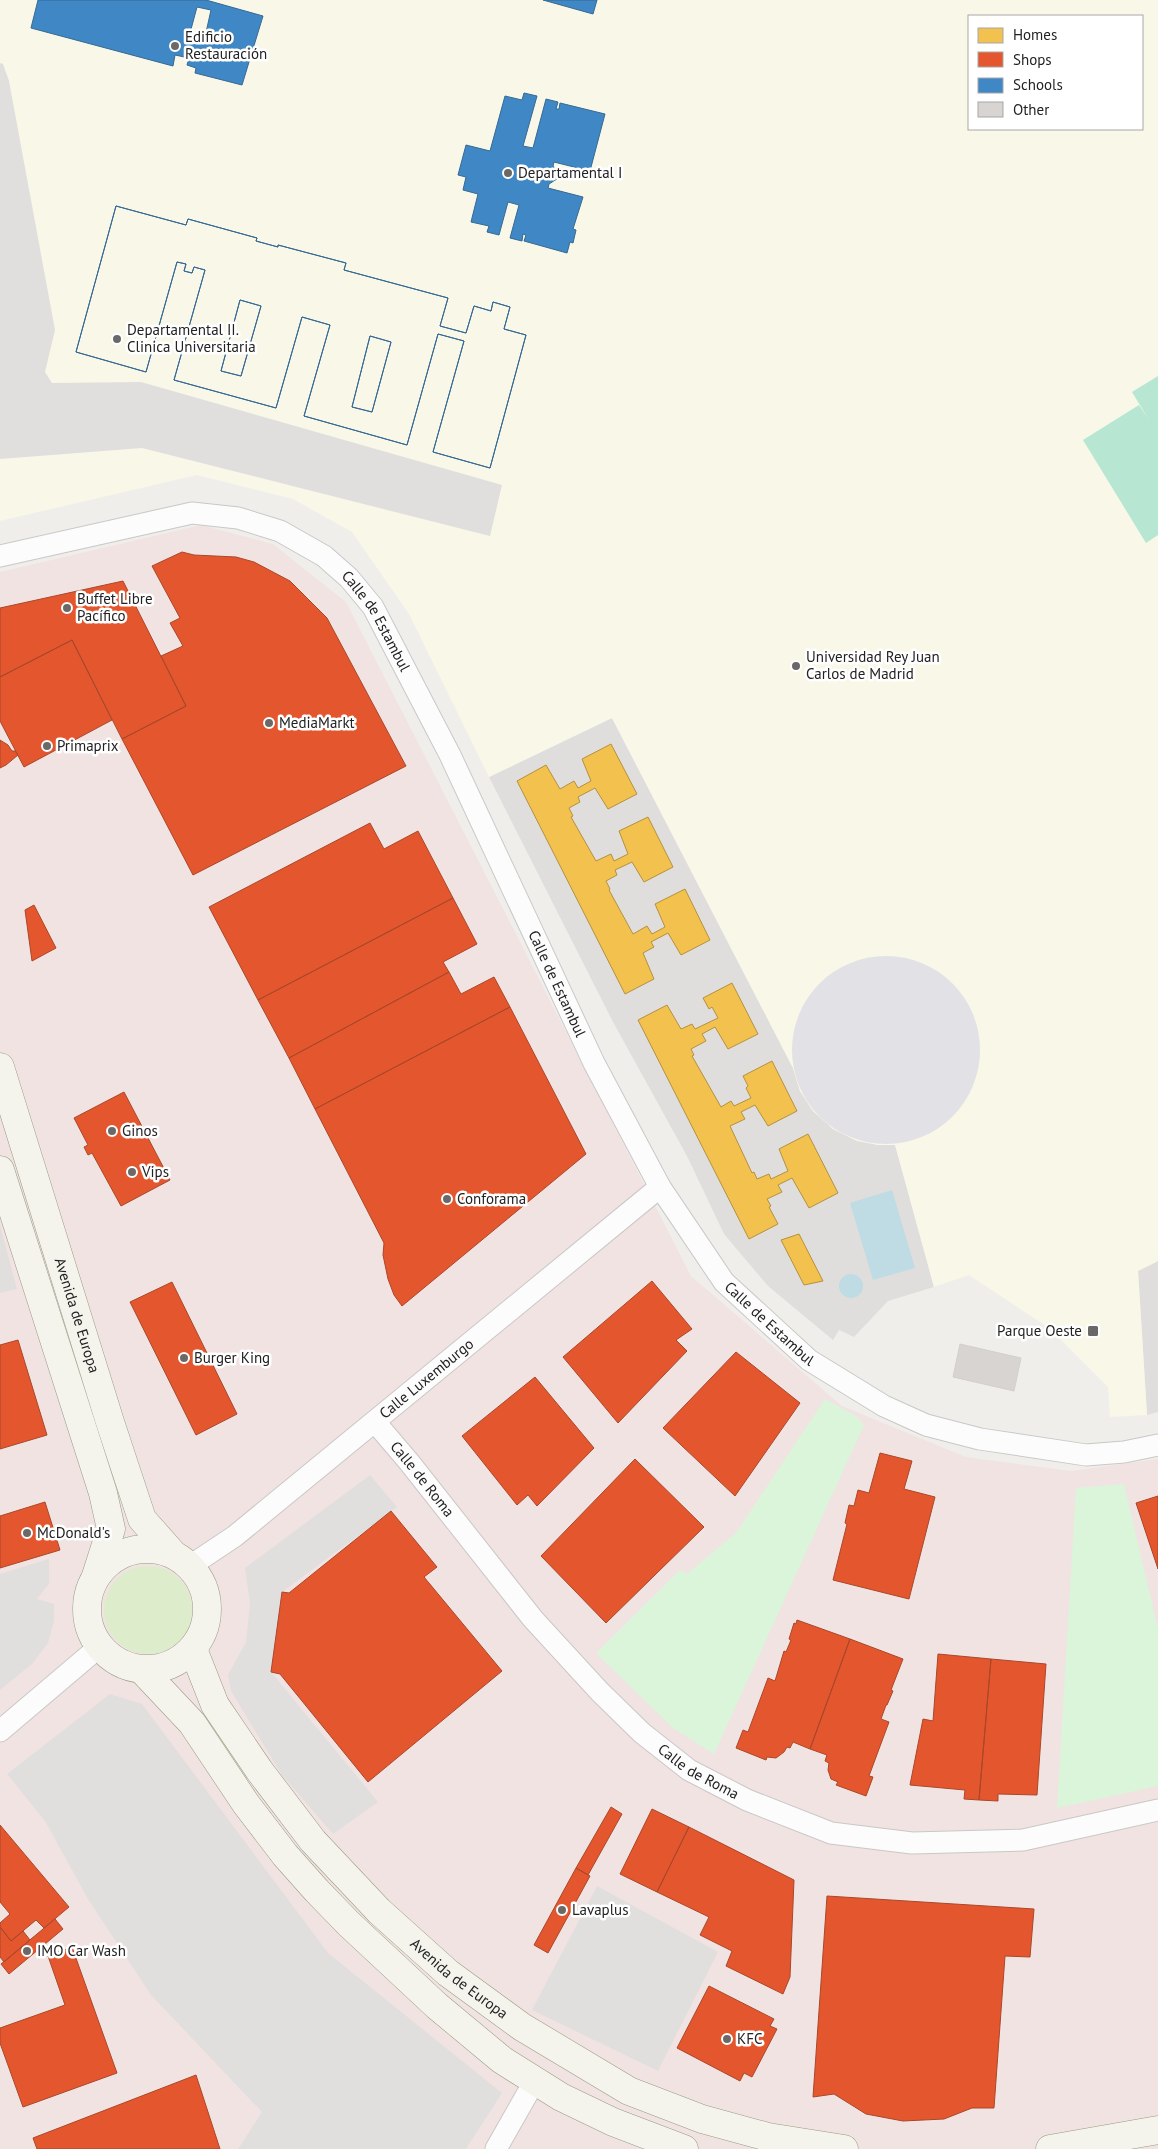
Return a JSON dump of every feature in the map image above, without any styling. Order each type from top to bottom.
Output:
[{"type":"street","name":"Calle de Estambul","points":[[0,556],[192,513],[238,518],[280,531],[324,556],[349,578],[373,607],[450,755],[593,1061],[660,1187],[724,1282],[809,1360],[884,1406],[926,1425],[980,1439],[1086,1455],[1124,1452],[1158,1445]]},
{"type":"street","name":"Avenida de Europa","points":[[0,1067],[142,1519],[181,1560]]},
{"type":"street","name":"Avenida de Europa","points":[[0,1170],[103,1493],[112,1529],[96,1576]]},
{"type":"street","name":"Calle Luxemburgo","points":[[181,1560],[236,1536],[660,1187]]},
{"type":"street","name":"Calle de Roma","points":[[375,1422],[409,1462],[533,1620],[600,1692],[642,1733],[689,1770],[747,1800],[831,1833],[912,1843],[1023,1840],[1158,1810]]},
{"type":"street","points":[[138,1549],[156,1549],[181,1560],[201,1580],[207,1598],[208,1616],[203,1634],[192,1650],[171,1665],[159,1670],[143,1671],[116,1662],[100,1647],[90,1631],[86,1612],[88,1594],[96,1576],[115,1558],[138,1549]]},
{"type":"street","points":[[0,1731],[100,1647]]},
{"type":"street","name":"Avenida de Europa","points":[[192,1650],[215,1705],[259,1770],[313,1842],[379,1911],[448,1973],[522,2028],[629,2091],[712,2122],[768,2137],[844,2149]]},
{"type":"street","name":"Avenida de Europa","points":[[143,1671],[192,1723],[246,1804],[286,1855],[336,1911],[463,2028],[502,2060],[534,2082],[561,2097],[613,2122],[684,2149]]},
{"type":"street","points":[[496,2149],[534,2082]]},
{"type":"street","points":[[1050,2149],[1158,2130]]},
{"type":"shaded area","name":"Universidad Rey Juan Carlos de Madrid","points":[[0,0],[1158,0],[1158,1261],[1138,1271],[1147,1415],[1110,1417],[1108,1387],[1049,1328],[969,1275],[934,1287],[895,1145],[878,1145],[857,1141],[833,1129],[813,1111],[800,1091],[793,1068],[612,718],[489,777],[409,614],[352,532],[293,499],[197,475],[0,521]]},
{"type":"shaded area","points":[[0,63],[3,64],[9,81],[55,330],[45,372],[52,383],[141,382],[502,485],[490,536],[142,448],[0,459]]},
{"type":"shaded area","points":[[201,525],[273,544],[346,602],[691,1276],[842,1406],[966,1457],[1071,1471],[1158,1459],[1158,2149],[0,2149],[0,572]]},
{"type":"shaded area","points":[[612,718],[793,1068],[800,1091],[813,1111],[833,1129],[878,1145],[895,1144],[934,1287],[888,1301],[854,1337],[839,1330],[833,1340],[768,1286],[724,1234],[687,1156],[613,1022],[489,777]]},
{"type":"shaded area","points":[[886,956],[922,963],[946,977],[959,990],[973,1014],[980,1050],[973,1086],[959,1110],[946,1123],[922,1137],[886,1144],[850,1137],[826,1123],[813,1110],[799,1086],[792,1050],[799,1014],[813,990],[826,977],[850,963]]},
{"type":"shaded area","points":[[0,1225],[17,1289],[0,1293]]},
{"type":"shaded area","points":[[1158,1261],[1158,1412],[1147,1415],[1138,1271]]},
{"type":"shaded area","points":[[370,1475],[397,1507],[282,1592],[271,1672],[378,1802],[333,1834],[282,1775],[231,1691],[228,1675],[246,1642],[250,1603],[245,1568]]},
{"type":"shaded area","points":[[49,1559],[49,1584],[37,1599],[54,1604],[54,1621],[48,1643],[32,1664],[0,1690],[0,1574]]},
{"type":"shaded area","points":[[110,1694],[142,1704],[328,1953],[502,2093],[466,2149],[238,2149],[262,2112],[151,1995],[88,1899],[45,1821],[7,1774]]},
{"type":"shaded area","points":[[597,1886],[718,1952],[658,2071],[532,2010]]},
{"type":"green space","points":[[1158,376],[1158,535],[1146,543],[1083,440],[1139,405],[1149,420],[1132,392]]},
{"type":"green space","points":[[825,1399],[856,1416],[864,1425],[714,1754],[673,1728],[596,1653],[680,1570],[687,1574],[736,1533]]},
{"type":"green space","points":[[1124,1484],[1158,1629],[1158,1786],[1057,1808],[1076,1488]]},
{"type":"green space","points":[[139,1566],[157,1566],[173,1573],[185,1585],[192,1601],[192,1619],[185,1635],[173,1647],[157,1654],[139,1654],[123,1647],[111,1635],[104,1619],[104,1601],[111,1585],[123,1573]]},
{"type":"water","points":[[892,1190],[915,1268],[873,1280],[850,1203]]},
{"type":"water","points":[[851,1274],[860,1277],[863,1286],[860,1295],[851,1298],[842,1295],[839,1286],[842,1277]]},
{"type":"building: Homes","points":[[611,744],[637,794],[608,809],[595,788],[578,797],[580,802],[569,808],[573,816],[571,817],[596,861],[611,854],[614,861],[628,854],[619,831],[648,817],[673,867],[644,882],[632,862],[615,870],[617,875],[606,881],[609,890],[633,934],[647,926],[652,934],[665,927],[655,904],[685,889],[710,940],[681,955],[668,933],[651,942],[654,947],[643,953],[654,979],[625,994],[517,781],[546,765],[560,789],[574,781],[578,788],[591,781],[582,759]]},
{"type":"building: Homes","points":[[732,983],[758,1034],[728,1049],[715,1027],[702,1034],[706,1041],[691,1049],[694,1055],[692,1056],[721,1107],[731,1101],[734,1106],[751,1098],[743,1076],[772,1061],[797,1111],[768,1126],[755,1105],[741,1112],[745,1119],[730,1126],[752,1173],[754,1172],[757,1179],[769,1174],[771,1179],[788,1171],[779,1149],[808,1134],[838,1193],[809,1208],[792,1178],[778,1185],[782,1192],[767,1199],[778,1224],[749,1239],[638,1020],[667,1005],[681,1029],[692,1024],[695,1029],[718,1018],[712,1007],[709,1009],[703,998]]},
{"type":"building: Homes","points":[[799,1234],[823,1281],[804,1285],[781,1240]]},
{"type":"building: Shops","name":"MediaMarkt","points":[[182,552],[194,555],[236,557],[254,562],[290,581],[327,618],[406,766],[193,875],[122,739],[186,706],[161,656],[183,646],[170,623],[180,618],[152,566]]},
{"type":"building: Shops","points":[[123,581],[186,706],[122,739],[72,640],[0,677],[0,608]]},
{"type":"building: Shops","points":[[72,640],[112,720],[24,767],[0,721],[0,677]]},
{"type":"building: Shops","points":[[0,740],[18,755],[0,768]]},
{"type":"building: Shops","points":[[370,823],[384,849],[418,831],[453,898],[258,1000],[209,907]]},
{"type":"building: Shops","points":[[453,898],[477,944],[443,962],[449,972],[289,1058],[258,1000]]},
{"type":"building: Shops","points":[[34,905],[56,948],[32,961],[25,910]]},
{"type":"building: Shops","points":[[449,972],[461,994],[494,977],[510,1007],[315,1109],[289,1058]]},
{"type":"building: Shops","name":"Conforama","points":[[510,1007],[586,1154],[402,1306],[394,1295],[388,1279],[383,1255],[384,1243],[315,1109]]},
{"type":"building: Shops","points":[[124,1092],[170,1180],[121,1206],[92,1153],[88,1155],[84,1147],[88,1145],[74,1118]]},
{"type":"building: Shops","points":[[652,1281],[692,1329],[676,1340],[687,1351],[618,1423],[563,1357]]},
{"type":"building: Shops","name":"Burger King","points":[[172,1282],[237,1414],[196,1435],[130,1302]]},
{"type":"building: Shops","points":[[18,1340],[47,1435],[0,1449],[0,1345]]},
{"type":"building: Shops","points":[[736,1352],[800,1403],[735,1496],[663,1428]]},
{"type":"building: Shops","points":[[535,1377],[594,1448],[537,1506],[528,1495],[517,1505],[462,1436]]},
{"type":"building: Shops","points":[[880,1453],[912,1461],[904,1489],[935,1497],[909,1599],[833,1580],[847,1524],[845,1523],[849,1505],[854,1506],[858,1490],[869,1493]]},
{"type":"building: Shops","points":[[635,1459],[704,1527],[606,1623],[541,1556]]},
{"type":"building: Shops","points":[[1158,1496],[1158,1569],[1136,1503]]},
{"type":"building: Shops","name":"McDonald's","points":[[45,1502],[60,1550],[0,1568],[0,1516]]},
{"type":"building: Shops","points":[[391,1511],[437,1567],[424,1577],[502,1671],[368,1782],[280,1674],[271,1672],[282,1592],[289,1593]]},
{"type":"building: Shops","points":[[797,1620],[850,1639],[810,1749],[793,1742],[790,1748],[787,1747],[776,1758],[767,1757],[766,1760],[736,1748],[743,1730],[748,1732],[768,1678],[775,1681],[784,1651],[786,1652],[791,1640],[789,1639],[794,1623],[796,1624]]},
{"type":"building: Shops","points":[[850,1639],[903,1659],[891,1690],[893,1691],[881,1719],[889,1722],[869,1776],[873,1777],[866,1796],[836,1785],[838,1782],[831,1779],[828,1770],[829,1763],[825,1761],[827,1755],[810,1749]]},
{"type":"building: Shops","points":[[938,1654],[991,1659],[979,1800],[964,1799],[965,1790],[910,1785],[923,1719],[933,1721]]},
{"type":"building: Shops","points":[[991,1659],[1046,1664],[1037,1795],[998,1794],[998,1801],[979,1800]]},
{"type":"building: Shops","name":"Lavaplus","points":[[611,1807],[622,1814],[588,1875],[576,1868]]},
{"type":"building: Shops","points":[[652,1809],[689,1827],[657,1892],[620,1874]]},
{"type":"building: Shops","points":[[0,1825],[69,1907],[44,1928],[36,1920],[11,1941],[0,1927],[0,1923],[10,1914],[0,1902]]},
{"type":"building: Shops","points":[[689,1827],[794,1880],[790,1977],[783,1994],[726,1966],[732,1951],[700,1935],[709,1917],[657,1892]]},
{"type":"building: Shops","name":"Lavaplus","points":[[576,1868],[590,1876],[548,1953],[534,1945]]},
{"type":"building: Shops","points":[[827,1896],[1034,1909],[1030,1957],[1005,1956],[994,2108],[972,2108],[944,2119],[903,2121],[866,2114],[834,2094],[813,2097]]},
{"type":"building: Shops","name":"IMO Car Wash","points":[[55,1919],[63,1929],[9,1974],[1,1964]]},
{"type":"building: Shops","points":[[0,1927],[11,1941],[23,1931],[30,1940],[4,1962],[0,1957]]},
{"type":"building: Shops","points":[[72,1947],[117,2073],[23,2107],[0,2043],[0,2028],[65,2005],[48,1956]]},
{"type":"building: Shops","name":"KFC","points":[[709,1986],[774,2019],[770,2026],[777,2029],[752,2077],[744,2073],[740,2081],[677,2048]]},
{"type":"building: Shops","points":[[196,2075],[220,2149],[37,2149],[33,2138]]},
{"type":"building: Schools","name":"Edificio Restauración","points":[[38,0],[206,0],[263,16],[242,85],[195,73],[196,68],[187,65],[189,58],[175,55],[173,66],[31,28]],"holes":[[[197,7],[211,10],[205,37],[190,33]]]},
{"type":"building: Schools","points":[[543,0],[597,0],[593,14]]},
{"type":"building: Schools","name":"Departamental I","points":[[524,93],[537,96],[523,146],[533,148],[546,99],[558,102],[556,109],[559,109],[560,103],[605,114],[590,171],[554,162],[553,166],[560,177],[549,184],[548,188],[583,197],[573,229],[576,230],[573,243],[570,242],[567,253],[524,241],[526,235],[523,234],[522,241],[510,238],[519,205],[508,202],[499,235],[487,232],[489,226],[471,222],[478,194],[463,190],[466,177],[458,175],[466,145],[490,151],[505,96],[522,100]]},
{"type":"building: Schools","name":"Departamental II. Clinica Universitaria","points":[[116,206],[186,225],[188,219],[257,238],[256,241],[346,263],[344,270],[448,298],[440,326],[466,333],[474,306],[491,311],[493,302],[510,307],[504,329],[526,335],[490,468],[433,452],[464,341],[438,334],[407,445],[304,416],[330,325],[302,317],[276,408],[174,380],[205,270],[194,267],[192,273],[184,271],[186,264],[177,262],[146,372],[76,352]],"holes":[[[240,300],[261,306],[241,376],[221,371]],[[370,336],[391,342],[372,412],[352,407]]]},
{"type":"building: Schools","name":"Departamental II. Clinica Universitaria","points":[[116,206],[186,225],[188,219],[257,238],[256,241],[346,263],[344,270],[448,298],[440,326],[466,333],[474,306],[491,311],[493,302],[510,307],[504,329],[526,335],[490,468],[433,452],[464,341],[438,334],[407,445],[304,416],[330,325],[302,317],[276,408],[174,380],[205,270],[194,267],[192,273],[184,271],[186,264],[177,262],[146,372],[76,352]],"holes":[[[240,300],[261,306],[241,376],[221,371]],[[370,336],[391,342],[372,412],[352,407]]]},
{"type":"building: Other","points":[[960,1344],[1021,1358],[1014,1391],[953,1377]]},
{"type":"place","name":"Edificio Restauración","points":[[175,46]]},
{"type":"place","name":"Departamental I","points":[[508,173]]},
{"type":"place","name":"Departamental II. Clinica Universitaria","points":[[117,339]]},
{"type":"place","name":"Buffet Libre Pacífico","points":[[67,608]]},
{"type":"place","name":"Universidad Rey Juan Carlos de Madrid","points":[[796,666]]},
{"type":"place","name":"MediaMarkt","points":[[269,723]]},
{"type":"place","name":"Primaprix","points":[[47,746]]},
{"type":"place","name":"Ginos","points":[[112,1131]]},
{"type":"place","name":"Vips","points":[[132,1172]]},
{"type":"place","name":"Conforama","points":[[447,1199]]},
{"type":"place","name":"Parque Oeste","points":[[1093,1331]]},
{"type":"place","name":"Burger King","points":[[184,1358]]},
{"type":"place","name":"McDonald's","points":[[27,1533]]},
{"type":"place","name":"Lavaplus","points":[[562,1910]]},
{"type":"place","name":"IMO Car Wash","points":[[27,1951]]},
{"type":"place","name":"KFC","points":[[727,2039]]}]
